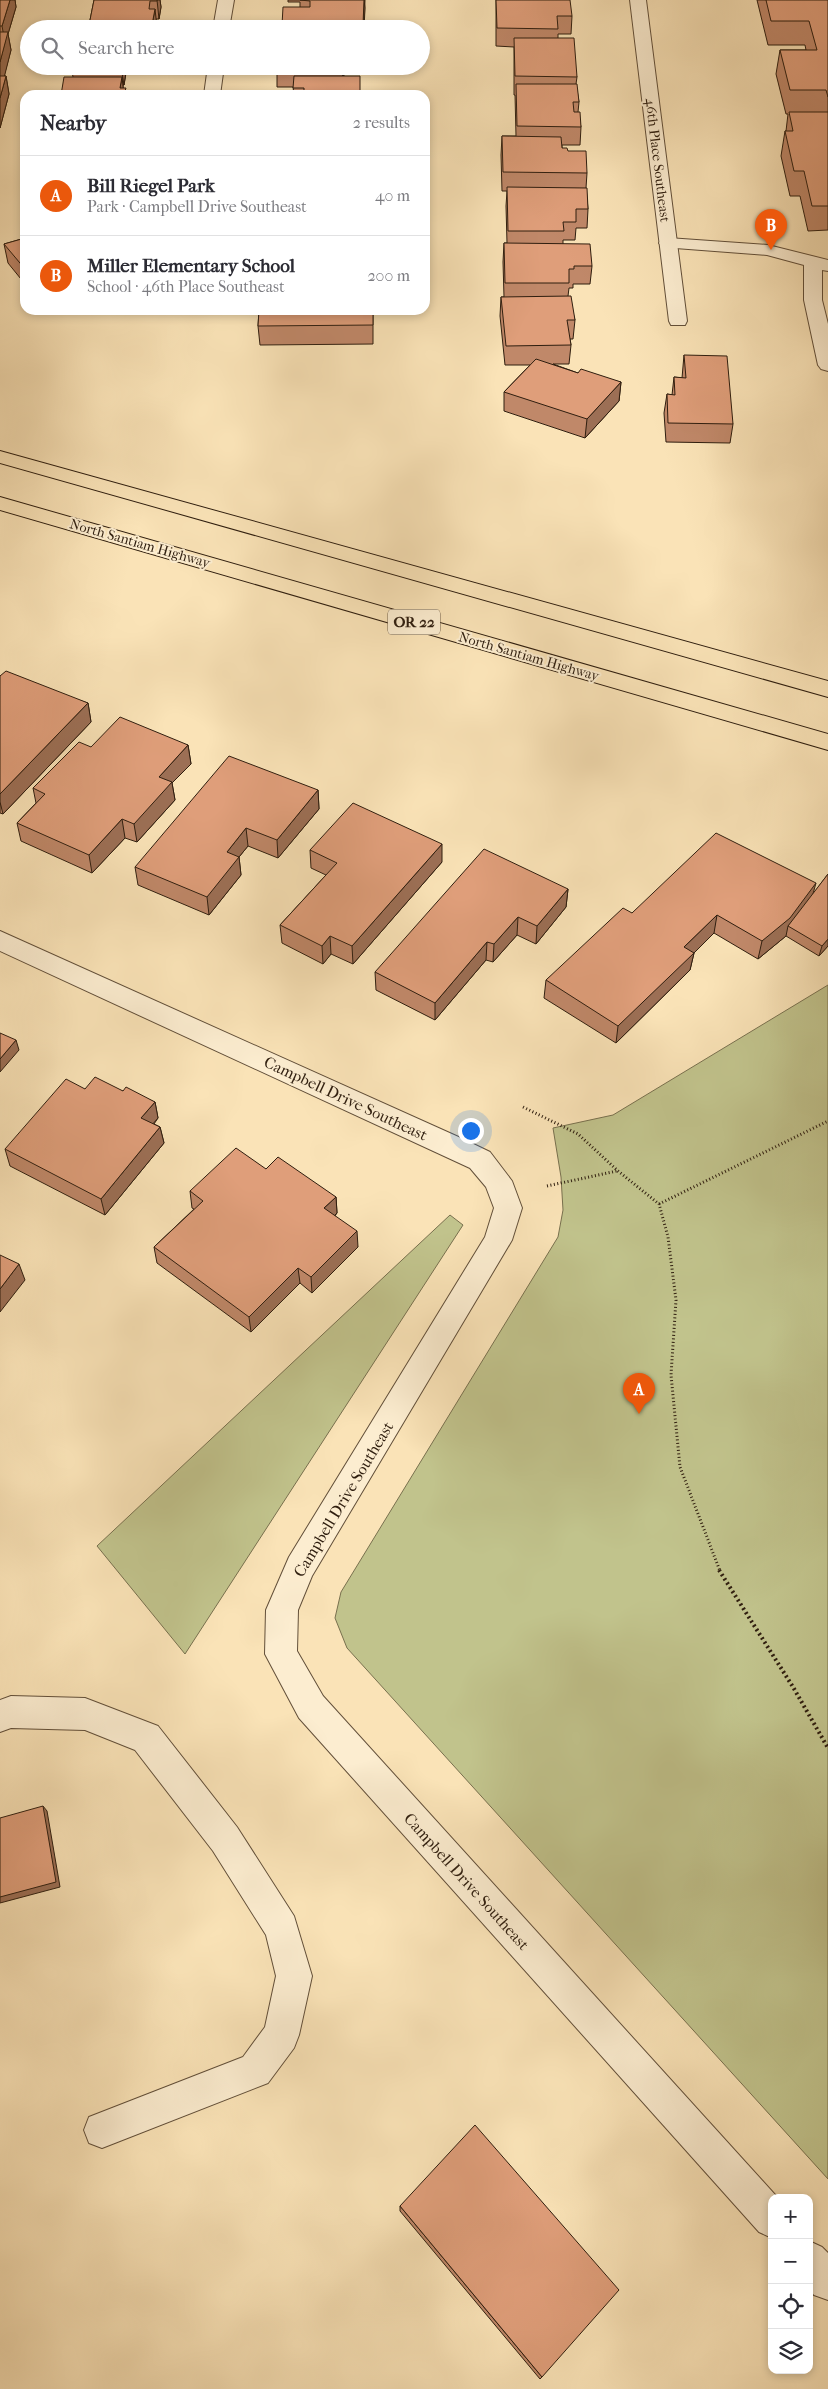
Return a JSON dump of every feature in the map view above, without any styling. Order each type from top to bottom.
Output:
[{"type":"highway","points":[[0,458],[828,689]]},
{"type":"highway","name":"North Santiam Highway","points":[[0,503],[828,742]]},
{"type":"street","points":[[223,20],[226,0]]},
{"type":"street","name":"46th Place Southeast","points":[[638,0],[678,321]]},
{"type":"street","points":[[213,90],[215,75]]},
{"type":"street","points":[[668,243],[768,250],[820,264],[813,300],[828,365]]},
{"type":"street","name":"Campbell Drive Southeast","points":[[0,940],[480,1160],[498,1181],[508,1208],[498,1240],[300,1567],[282,1610],[281,1654],[311,1707],[768,2214]]},
{"type":"street","points":[[0,1716],[11,1712],[86,1714],[146,1738],[225,1839],[282,1928],[294,1976],[281,2035],[255,2070],[102,2130]]},
{"type":"street","points":[[813,2264],[828,2281]]},
{"type":"path","points":[[523,1106],[578,1134],[618,1171],[659,1204],[668,1237],[676,1300],[672,1375],[680,1467],[722,1576],[793,1688],[828,1748]]},
{"type":"path","points":[[659,1204],[828,1121]]},
{"type":"path","points":[[503,1196],[618,1171]]},
{"type":"green space","points":[[828,985],[828,2179],[347,1648],[335,1618],[341,1592],[558,1237],[563,1210],[561,1177],[553,1128],[613,1115]]},
{"type":"green space","points":[[450,1215],[463,1225],[185,1654],[97,1546]]},
{"type":"building","points":[[0,0],[10,0],[2,26],[0,26]]},
{"type":"building","points":[[94,0],[157,0],[150,1],[149,9],[155,9],[153,20],[90,20]]},
{"type":"building","points":[[300,0],[364,0],[363,20],[282,20],[283,7],[310,7],[310,1]]},
{"type":"building","points":[[496,0],[570,0],[572,16],[557,16],[558,29],[497,28]]},
{"type":"building","points":[[766,0],[828,0],[828,97],[826,90],[790,90],[780,50],[817,50],[809,21],[771,21]]},
{"type":"building","points":[[0,32],[8,32],[0,62]]},
{"type":"building","points":[[514,38],[574,38],[577,77],[515,76]]},
{"type":"building","points":[[0,76],[6,76],[0,98]]},
{"type":"building","points":[[294,76],[360,76],[360,90],[304,90],[304,88],[293,88]]},
{"type":"building","points":[[64,77],[122,77],[120,88],[126,88],[125,90],[62,90]]},
{"type":"building","points":[[516,84],[577,84],[579,102],[573,102],[574,112],[580,112],[581,127],[517,126]]},
{"type":"building","points":[[789,112],[828,112],[828,206],[812,206],[804,171],[794,171],[785,131],[793,131]]},
{"type":"building","points":[[502,136],[561,137],[562,148],[567,148],[568,151],[586,151],[587,173],[503,172]]},
{"type":"building","points":[[507,187],[587,188],[588,209],[576,209],[576,222],[563,222],[564,231],[508,231]]},
{"type":"building","points":[[20,239],[20,263],[4,244]]},
{"type":"building","points":[[504,243],[590,244],[592,266],[574,266],[574,269],[569,269],[569,283],[505,283]]},
{"type":"building","points":[[571,296],[575,320],[567,320],[571,345],[506,346],[501,297]]},
{"type":"building","points":[[259,315],[373,315],[373,325],[258,326]]},
{"type":"building","points":[[684,355],[727,356],[733,424],[668,423],[667,394],[675,395],[674,377],[686,378]]},
{"type":"building","points":[[536,359],[578,373],[581,369],[621,382],[587,419],[504,392]]},
{"type":"building","points":[[6,671],[88,703],[0,794],[0,676]]},
{"type":"building","points":[[120,717],[188,745],[159,777],[172,782],[134,824],[122,819],[89,855],[17,823],[45,794],[33,788],[79,742],[91,747]]},
{"type":"building","points":[[229,756],[318,790],[277,840],[246,828],[227,852],[239,857],[207,897],[135,867]]},
{"type":"building","points":[[353,803],[442,844],[352,946],[330,936],[322,946],[280,925],[337,863],[310,850]]},
{"type":"building","points":[[716,833],[816,883],[790,918],[762,941],[717,915],[684,947],[694,953],[618,1026],[546,980],[623,908],[632,913]]},
{"type":"building","points":[[484,849],[568,889],[537,926],[518,917],[494,944],[487,942],[435,1003],[375,972]]},
{"type":"building","points":[[828,874],[828,939],[822,946],[788,926]]},
{"type":"building","points":[[0,1033],[16,1040],[0,1059]]},
{"type":"building","points":[[95,1077],[123,1091],[126,1087],[155,1102],[141,1118],[160,1127],[101,1199],[5,1149],[66,1079],[85,1089]]},
{"type":"building","points":[[236,1148],[266,1169],[278,1157],[336,1197],[324,1208],[357,1231],[311,1277],[298,1268],[249,1317],[154,1247],[203,1201],[190,1191]]},
{"type":"building","points":[[0,1255],[19,1264],[0,1289]]},
{"type":"building","points":[[43,1806],[56,1882],[0,1897],[0,1818]]},
{"type":"building","points":[[475,2125],[619,2290],[542,2377],[400,2206]]},
{"type":"place","name":"Miller Elementary School","points":[[771,250]]},
{"type":"place","name":"Bill Riegel Park","points":[[639,1414]]}]
